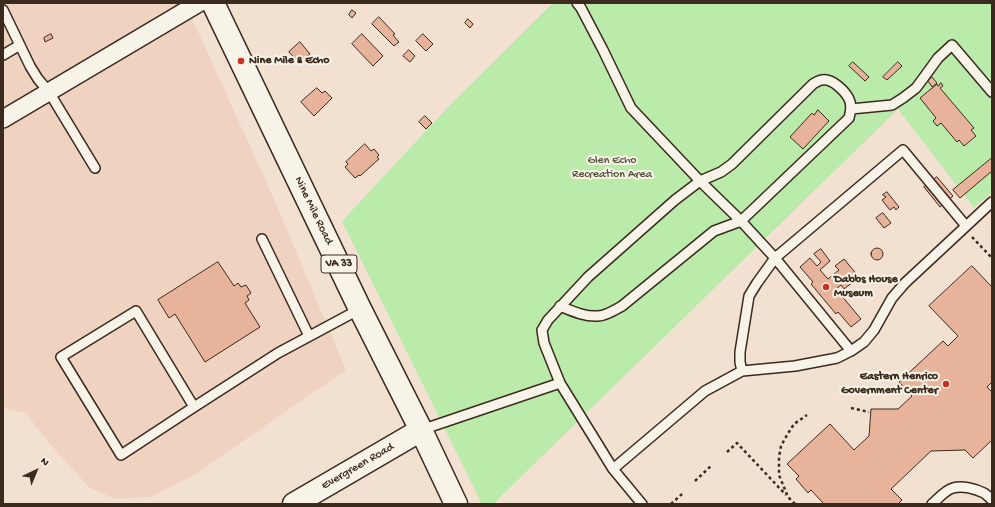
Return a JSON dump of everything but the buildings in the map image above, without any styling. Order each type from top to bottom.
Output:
[{"type":"main road","name":"Nine Mile Road","points":[[213,3],[456,504]]},
{"type":"main road","name":"Evergreen Road","points":[[294,504],[421,430]]},
{"type":"street","points":[[3,119],[199,3]]},
{"type":"lane","points":[[577,3],[603,50],[631,108],[775,258],[851,351]]},
{"type":"lane","points":[[3,10],[30,66],[38,79],[50,92],[95,168]]},
{"type":"lane","points":[[3,55],[20,45]]},
{"type":"lane","points":[[851,109],[892,105],[916,88],[938,58],[952,45],[992,92]]},
{"type":"lane","points":[[560,306],[590,316],[599,316],[611,312],[622,306],[714,231],[741,221],[849,118],[851,109],[850,100],[842,89],[831,81],[822,80],[813,84],[732,164],[721,172],[700,181],[675,200],[588,277],[560,306],[542,330],[544,343],[560,383],[613,469],[642,504]]},
{"type":"lane","points":[[742,371],[740,352],[749,296],[775,258],[903,150],[966,226]]},
{"type":"lane","points":[[613,469],[705,391],[742,371],[795,366],[837,358],[864,342],[874,330],[892,298],[905,283],[992,202]]},
{"type":"lane","points":[[262,239],[309,336]]},
{"type":"lane","points":[[194,407],[136,311],[61,357],[122,454],[278,353],[360,308]]},
{"type":"lane","points":[[421,430],[560,383]]},
{"type":"lane","points":[[932,504],[952,488],[963,487],[974,489],[992,500]]},
{"type":"path","points":[[971,236],[992,258]]},
{"type":"path","points":[[851,408],[869,412]]},
{"type":"path","points":[[788,497],[779,475],[779,457],[787,435],[794,424],[807,415]]},
{"type":"path","points":[[727,452],[737,443],[795,504]]},
{"type":"path","points":[[695,481],[712,466]]},
{"type":"path","points":[[671,504],[682,494]]},
{"type":"shaded area","points":[[3,3],[185,3],[273,197],[346,370],[194,475],[149,497],[115,499],[89,487],[48,442],[26,413],[3,408]]},
{"type":"green space","name":"Glen Echo Recreation Area","points":[[553,3],[992,3],[992,192],[974,208],[898,109],[493,504],[482,504],[342,221],[451,104]]},
{"type":"place","name":"Nine Mile & Echo","points":[[241,61]]},
{"type":"place","name":"Dabbs House Museum","points":[[826,287]]},
{"type":"place","name":"Eastern Henrico Government Center","points":[[946,384]]}]
